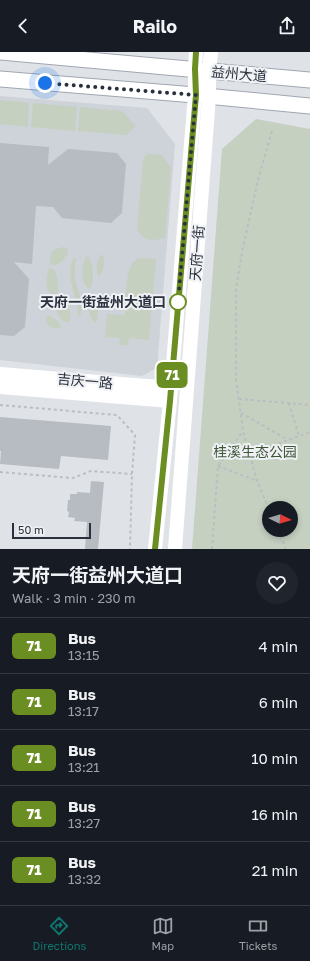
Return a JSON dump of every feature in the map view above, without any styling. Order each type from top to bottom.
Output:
[{"type":"main road","name":"益州大道","points":[[0,52],[310,80]]},
{"type":"main road","name":"天府一街","points":[[175,549],[202,95],[202,70],[196,52]]},
{"type":"main road","name":"天府一街","points":[[202,70],[211,52]]},
{"type":"main road","name":"益州大道","points":[[0,79],[202,95],[310,106]]},
{"type":"main road","name":"天府一街","points":[[155,549],[202,95]]},
{"type":"main road","name":"吉庆一路","points":[[0,374],[170,395]]},
{"type":"main road","name":"吉庆一路","points":[[0,387],[170,395]]},
{"type":"path","points":[[266,501],[257,481],[243,431],[236,379],[236,288],[242,247],[258,180],[272,131]]},
{"type":"path","points":[[239,399],[310,405]]},
{"type":"path","points":[[289,403],[299,436]]},
{"type":"path","points":[[0,405],[117,415],[135,435],[132,474],[130,549]]},
{"type":"path","points":[[241,413],[288,440]]},
{"type":"path","points":[[212,549],[218,466],[243,431]]},
{"type":"path","points":[[250,454],[310,432]]},
{"type":"path","points":[[218,466],[257,481]]},
{"type":"path","points":[[0,472],[73,478],[90,471],[132,474]]},
{"type":"path","points":[[281,537],[286,549]]},
{"type":"shaded area","points":[[0,96],[147,108],[175,144],[157,368],[142,376],[0,360]]},
{"type":"green space","points":[[0,100],[29,103],[28,127],[0,124]]},
{"type":"green space","points":[[33,103],[77,107],[75,131],[31,127]]},
{"type":"green space","points":[[80,107],[122,111],[136,126],[126,135],[78,131]]},
{"type":"green space","name":"桂溪生态公园","points":[[256,119],[310,129],[310,549],[192,549],[222,149]]},
{"type":"green space","points":[[149,154],[162,155],[171,168],[165,238],[156,240],[149,240],[145,238],[137,229],[143,160],[145,156]]},
{"type":"green space","points":[[63,247],[67,248],[68,251],[66,257],[62,262],[53,265],[50,264],[53,250]]},
{"type":"green space","points":[[101,255],[104,256],[104,264],[103,270],[99,276],[97,266]]},
{"type":"green space","points":[[87,256],[91,263],[93,272],[93,278],[89,289],[84,283],[82,275],[85,258]]},
{"type":"green space","points":[[74,258],[76,258],[75,279],[81,303],[80,317],[78,316],[78,309],[70,272]]},
{"type":"green space","points":[[139,258],[156,259],[149,340],[129,338],[128,345],[119,345],[120,338],[105,337],[107,314],[125,315],[128,275],[132,264]]},
{"type":"green space","points":[[49,268],[55,271],[57,276],[58,291],[55,294],[50,294],[47,287]]},
{"type":"green space","points":[[95,295],[97,296],[99,304],[97,321],[95,323],[91,317],[89,304],[92,297]]},
{"type":"green space","points":[[58,297],[64,300],[70,311],[69,322],[66,322],[58,315],[55,300]]},
{"type":"green space","points":[[47,316],[53,317],[61,325],[60,328],[49,326],[46,322]]},
{"type":"building","points":[[0,143],[49,147],[48,165],[68,149],[117,153],[126,164],[122,213],[111,223],[62,218],[53,207],[36,206],[32,264],[14,262],[29,279],[25,327],[14,336],[0,335]]},
{"type":"building","points":[[0,417],[111,426],[108,460],[61,456],[59,469],[0,464]]},
{"type":"building","points":[[91,481],[104,482],[98,549],[85,549],[87,522],[74,521],[75,518],[68,517],[69,512],[67,511],[70,494],[77,494],[77,492],[90,493]]},
{"type":"bus line","name":"71","points":[[155,549],[170,401],[196,95],[196,52]]},
{"type":"place","name":"天府一街益州大道口","points":[[178,302]]},
{"type":"route","points":[[45,83],[196,95],[178,302]]}]
